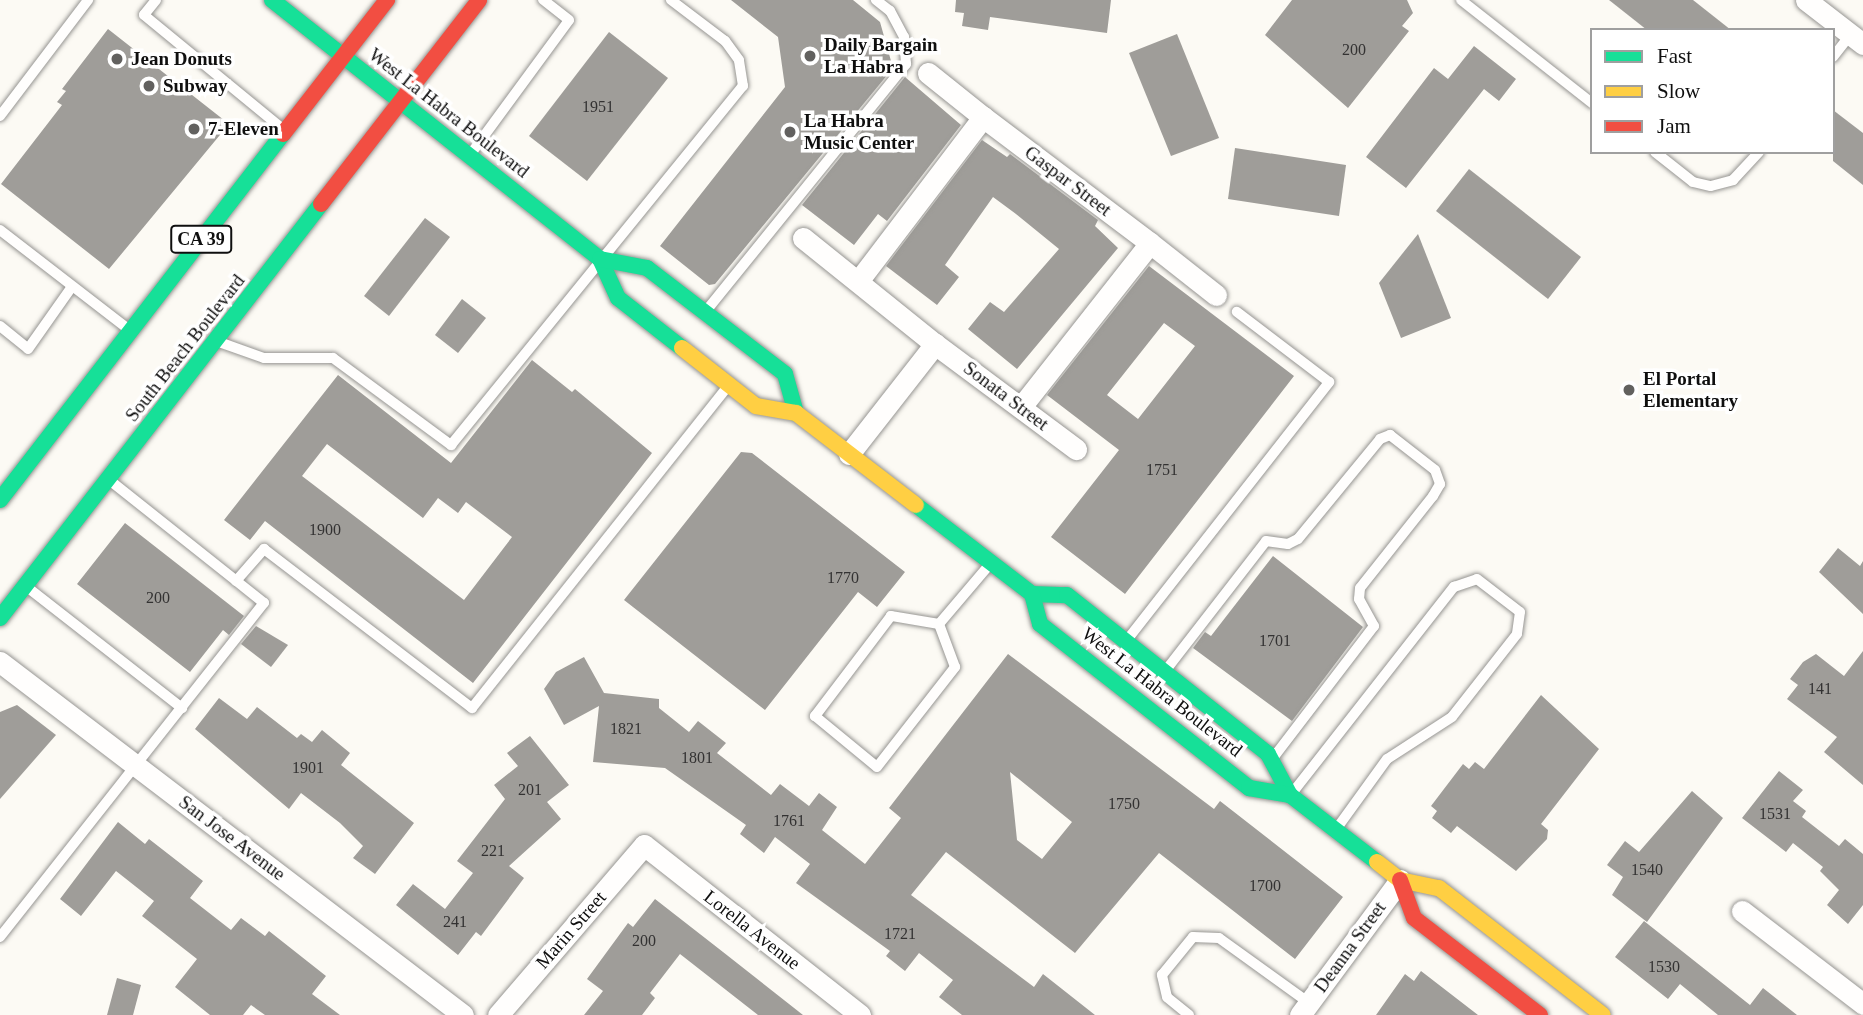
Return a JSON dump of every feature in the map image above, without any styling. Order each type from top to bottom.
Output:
[{"type":"main road","name":"West La Habra Boulevard","points":[[272,0],[600,259],[618,298],[729,385],[757,406],[796,413],[1032,594],[1067,595],[1164,672],[1261,774],[1290,795]]},
{"type":"main road","name":"CA 39","points":[[3,489],[130,331],[387,0]]},
{"type":"main road","name":"South Beach Boulevard","points":[[0,618],[479,0]]},
{"type":"main road","name":"West La Habra Boulevard","points":[[600,259],[647,268],[785,374],[796,413]]},
{"type":"main road","name":"West La Habra Boulevard","points":[[1032,594],[1040,624],[1261,774],[1400,880],[1439,888],[1603,1015]]},
{"type":"main road","points":[[1400,880],[1415,918],[1541,1015]]},
{"type":"street","points":[[1806,0],[1857,40]]},
{"type":"street","name":"Gaspar Street","points":[[928,73],[1216,295]]},
{"type":"street","points":[[859,280],[983,117]]},
{"type":"street","name":"Sonata Street","points":[[803,238],[859,280],[935,344],[1076,449]]},
{"type":"street","points":[[1021,407],[1150,243]]},
{"type":"street","points":[[849,454],[935,344]]},
{"type":"street","name":"San Jose Avenue","points":[[0,662],[463,1015]]},
{"type":"street","name":"Marin Street","points":[[498,1015],[644,845]]},
{"type":"street","name":"Lorella Avenue","points":[[644,845],[860,1015]]},
{"type":"street","name":"Deanna Street","points":[[1305,1009],[1400,880]]},
{"type":"street","points":[[1742,911],[1863,1004]]},
{"type":"lane","points":[[0,116],[88,0]]},
{"type":"lane","points":[[156,0],[144,15],[286,131]]},
{"type":"lane","points":[[470,156],[569,20],[542,0]]},
{"type":"lane","points":[[216,341],[264,358],[333,358],[451,445],[743,86],[739,61],[725,41],[671,0]]},
{"type":"lane","points":[[705,312],[906,64],[904,37],[890,11],[876,0]]},
{"type":"lane","points":[[1461,0],[1590,101]]},
{"type":"lane","points":[[1835,56],[1857,40]]},
{"type":"lane","points":[[1658,154],[1693,182],[1711,186],[1733,180],[1757,154]]},
{"type":"lane","points":[[0,230],[71,288],[130,331]]},
{"type":"lane","points":[[0,326],[29,349],[71,288]]},
{"type":"lane","points":[[1126,642],[1328,382],[1237,312]]},
{"type":"lane","points":[[236,581],[264,549],[472,708],[729,385]]},
{"type":"lane","points":[[1164,672],[1266,541],[1288,544],[1298,539],[1380,439],[1390,435],[1436,470],[1440,484],[1433,496],[1360,588],[1359,599],[1374,626],[1261,774]]},
{"type":"lane","points":[[0,937],[264,603],[109,480]]},
{"type":"lane","points":[[939,624],[991,562]]},
{"type":"lane","points":[[1290,795],[1454,587],[1477,579],[1520,612],[1517,634],[1452,717],[1387,759],[1336,830]]},
{"type":"lane","points":[[25,586],[182,708]]},
{"type":"lane","points":[[891,616],[939,624],[955,667],[877,767],[815,716],[891,616]]},
{"type":"lane","points":[[1189,1015],[1167,997],[1162,975],[1193,937],[1219,938],[1305,1009]]},
{"type":"building","points":[[731,0],[853,0],[880,22],[893,68],[715,284],[709,285],[660,246],[785,87],[778,37]]},
{"type":"building","points":[[956,0],[1111,0],[1107,33],[990,17],[988,30],[962,26],[964,13],[955,12]]},
{"type":"building","points":[[1292,0],[1407,0],[1413,13],[1402,26],[1409,31],[1348,108],[1265,35]]},
{"type":"building","points":[[1609,0],[1693,0],[1728,28],[1644,28]]},
{"type":"building","points":[[108,29],[229,124],[109,269],[1,184],[62,105],[57,102],[66,91],[62,89]]},
{"type":"building","points":[[609,32],[668,78],[587,181],[529,136]]},
{"type":"building","points":[[1177,34],[1219,138],[1171,156],[1129,53]]},
{"type":"building","points":[[1474,46],[1516,79],[1499,101],[1484,89],[1406,188],[1366,157],[1434,68],[1448,79]]},
{"type":"building","points":[[905,77],[961,125],[887,221],[878,214],[854,245],[802,205]]},
{"type":"building","points":[[1835,112],[1863,133],[1863,185],[1833,161]]},
{"type":"building","points":[[982,140],[1007,157],[1010,154],[1098,220],[1095,226],[1118,248],[1017,369],[968,329],[990,302],[1004,312],[1059,249],[1016,214],[993,197],[945,265],[959,277],[937,305],[886,266]]},
{"type":"building","points":[[1235,148],[1346,165],[1339,216],[1228,199]]},
{"type":"building","points":[[1469,169],[1581,257],[1548,299],[1436,211]]},
{"type":"building","points":[[425,218],[450,237],[389,316],[364,296]]},
{"type":"building","points":[[1418,234],[1451,318],[1401,338],[1379,283]]},
{"type":"building","points":[[1149,266],[1294,376],[1125,594],[1051,537],[1119,450],[1047,395]],"holes":[[[1164,323],[1195,346],[1138,419],[1107,395]]]},
{"type":"building","points":[[462,299],[486,318],[458,353],[435,335]]},
{"type":"building","points":[[532,360],[572,392],[575,389],[652,453],[473,683],[265,521],[250,540],[224,520],[338,375],[451,463]],"holes":[[[327,444],[423,518],[438,498],[458,513],[466,502],[512,537],[464,600],[302,476]]]},
{"type":"building","points":[[741,452],[752,453],[905,572],[877,607],[858,592],[765,710],[624,600]]},
{"type":"building","points":[[125,523],[244,616],[229,635],[223,630],[190,672],[77,584]]},
{"type":"building","points":[[1838,548],[1860,566],[1863,561],[1863,614],[1819,572]]},
{"type":"building","points":[[1273,556],[1363,627],[1292,721],[1193,648],[1205,632],[1211,636]]},
{"type":"building","points":[[256,626],[288,645],[271,667],[241,644]]},
{"type":"building","points":[[1863,651],[1863,785],[1824,752],[1837,737],[1787,699],[1798,685],[1790,679],[1803,662],[1816,654],[1844,676]]},
{"type":"building","points":[[1008,654],[1214,809],[1220,801],[1343,897],[1295,959],[1159,853],[1075,953],[946,852],[911,895],[1034,987],[1043,974],[1095,1015],[962,1015],[939,997],[953,980],[919,953],[905,971],[886,956],[890,951],[796,883],[810,864],[775,837],[764,853],[740,834],[746,825],[665,768],[593,762],[599,706],[564,725],[544,689],[556,672],[584,657],[604,693],[659,699],[659,708],[689,732],[698,721],[726,743],[717,753],[771,795],[780,784],[809,806],[819,793],[837,807],[822,830],[865,864],[901,818],[889,808]],"holes":[[[1010,772],[1072,822],[1042,859],[1017,840]]]},
{"type":"building","points":[[1541,695],[1599,749],[1541,824],[1548,830],[1547,839],[1516,871],[1457,826],[1451,833],[1432,818],[1437,811],[1431,806],[1463,764],[1469,769],[1475,762],[1484,769]]},
{"type":"building","points":[[219,698],[247,719],[257,707],[297,738],[301,734],[312,742],[322,730],[350,753],[341,765],[414,823],[375,874],[353,858],[363,846],[340,823],[301,793],[289,809],[195,729]]},
{"type":"building","points":[[17,705],[56,735],[0,799],[0,712]]},
{"type":"building","points":[[530,736],[569,785],[547,802],[561,819],[509,866],[524,878],[481,936],[476,932],[458,955],[396,905],[413,884],[445,909],[473,873],[457,861],[505,799],[494,785],[518,766],[507,753]]},
{"type":"building","points":[[1779,771],[1803,790],[1793,801],[1806,811],[1802,817],[1839,846],[1845,839],[1863,854],[1863,905],[1848,924],[1827,905],[1839,890],[1820,871],[1823,867],[1793,843],[1786,852],[1742,818]]},
{"type":"building","points":[[1692,791],[1723,818],[1647,922],[1612,895],[1623,877],[1607,865],[1625,841],[1639,852]]},
{"type":"building","points":[[118,822],[145,844],[149,839],[203,881],[190,898],[231,930],[241,918],[265,936],[269,931],[326,976],[312,994],[340,1015],[265,1015],[251,1005],[243,1015],[210,1015],[175,987],[197,959],[142,916],[154,901],[116,871],[81,916],[60,899]]},
{"type":"building","points":[[655,899],[803,1015],[758,1015],[680,954],[650,993],[655,998],[642,1015],[584,1015],[603,991],[587,979],[628,923],[633,927]]},
{"type":"building","points":[[1644,921],[1750,1005],[1763,988],[1797,1015],[1718,1015],[1680,984],[1668,999],[1615,957]]},
{"type":"building","points":[[1421,971],[1478,1015],[1376,1015],[1405,974],[1414,981]]},
{"type":"building","points":[[117,978],[141,985],[133,1015],[107,1015]]},
{"type":"traffic: fast","points":[[272,0],[600,259],[618,298],[682,348]]},
{"type":"traffic: fast","points":[[0,500],[283,134]]},
{"type":"traffic: fast","points":[[0,618],[321,204]]},
{"type":"traffic: fast","points":[[600,259],[647,268],[785,374],[796,413]]},
{"type":"traffic: fast","points":[[916,505],[1032,594],[1067,595],[1268,754],[1290,795],[1377,862]]},
{"type":"traffic: fast","points":[[1032,594],[1040,624],[1249,788],[1290,795]]},
{"type":"traffic: slow","points":[[682,348],[756,406],[796,413],[916,505]]},
{"type":"traffic: slow","points":[[1377,862],[1400,880],[1439,888],[1603,1015]]},
{"type":"traffic: jam","points":[[283,134],[387,0]]},
{"type":"traffic: jam","points":[[321,204],[479,0]]},
{"type":"traffic: jam","points":[[1400,880],[1414,918],[1540,1015]]},
{"type":"place","name":"Daily Bargain La Habra","points":[[810,56]]},
{"type":"place","name":"Jean Donuts","points":[[117,59]]},
{"type":"place","name":"Subway","points":[[149,86]]},
{"type":"place","name":"7-Eleven","points":[[194,129]]},
{"type":"place","name":"La Habra Music Center","points":[[790,132]]},
{"type":"place","name":"El Portal Elementary","points":[[1629,390]]}]
